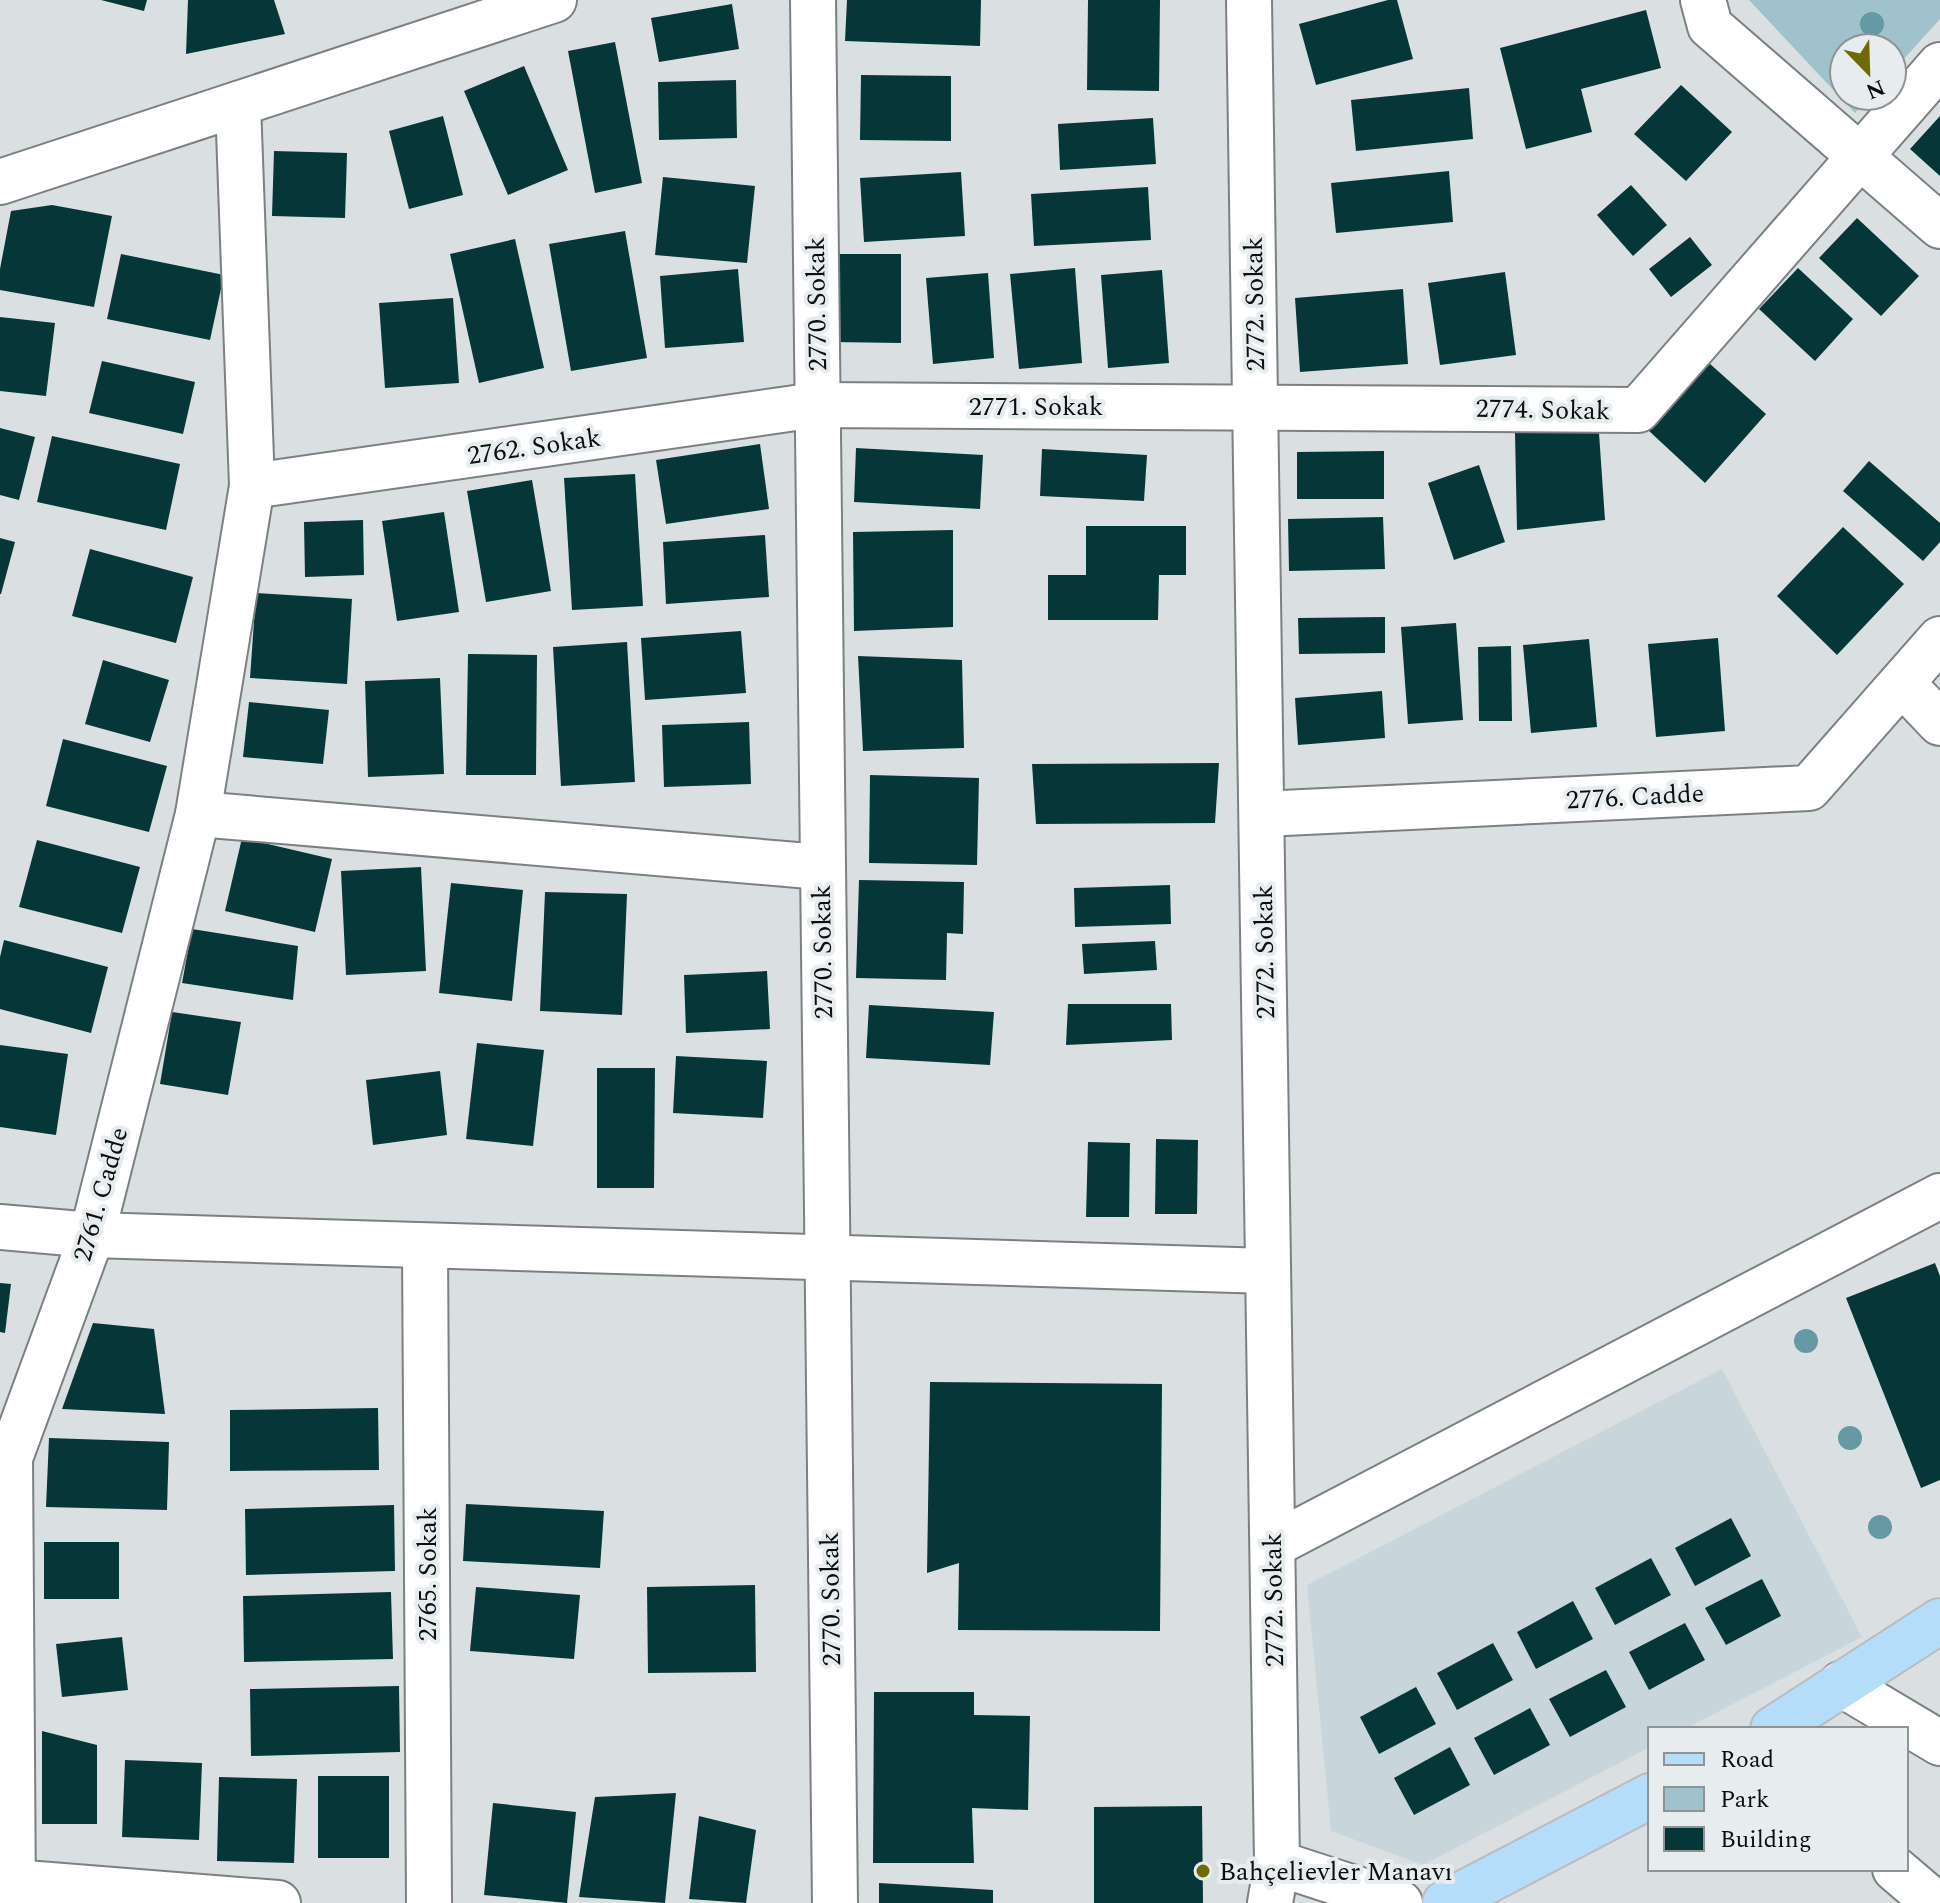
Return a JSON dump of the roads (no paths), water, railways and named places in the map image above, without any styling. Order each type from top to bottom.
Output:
[{"type":"main road","points":[[1776,1727],[1940,1621]]},
{"type":"main road","points":[[1445,1903],[1648,1797]]},
{"type":"street","points":[[0,182],[554,0]]},
{"type":"street","name":"2770. Sokak","points":[[813,0],[825,1258],[835,1903]]},
{"type":"street","name":"2772. Sokak","points":[[1249,0],[1273,1545],[1274,1883]]},
{"type":"street","points":[[1703,0],[1710,26],[1940,226]]},
{"type":"street","name":"2774. Sokak","points":[[1255,406],[1638,410],[1862,158],[1940,65]]},
{"type":"street","name":"2761. Cadde","points":[[9,1888],[10,1458],[92,1235],[198,814],[252,486],[238,104]]},
{"type":"street","name":"2771. Sokak","points":[[816,405],[1255,406]]},
{"type":"street","name":"2762. Sokak","points":[[252,486],[816,405]]},
{"type":"street","name":"2776. Cadde","points":[[1262,814],[1809,788],[1940,639]]},
{"type":"street","points":[[1902,683],[1940,723]]},
{"type":"street","points":[[198,814],[821,867]]},
{"type":"street","points":[[1273,1545],[1940,1196]]},
{"type":"street","points":[[0,1227],[92,1235],[1268,1271]]},
{"type":"street","name":"2765. Sokak","points":[[425,1246],[429,1903]]},
{"type":"street","points":[[1841,1684],[1940,1743]]},
{"type":"street","points":[[1897,1871],[1935,1903]]},
{"type":"street","points":[[1274,1883],[1400,1903]]},
{"type":"street","points":[[9,1888],[278,1903]]},
{"type":"place","name":"Bahçelievler Manavı","points":[[1203,1871]]}]
